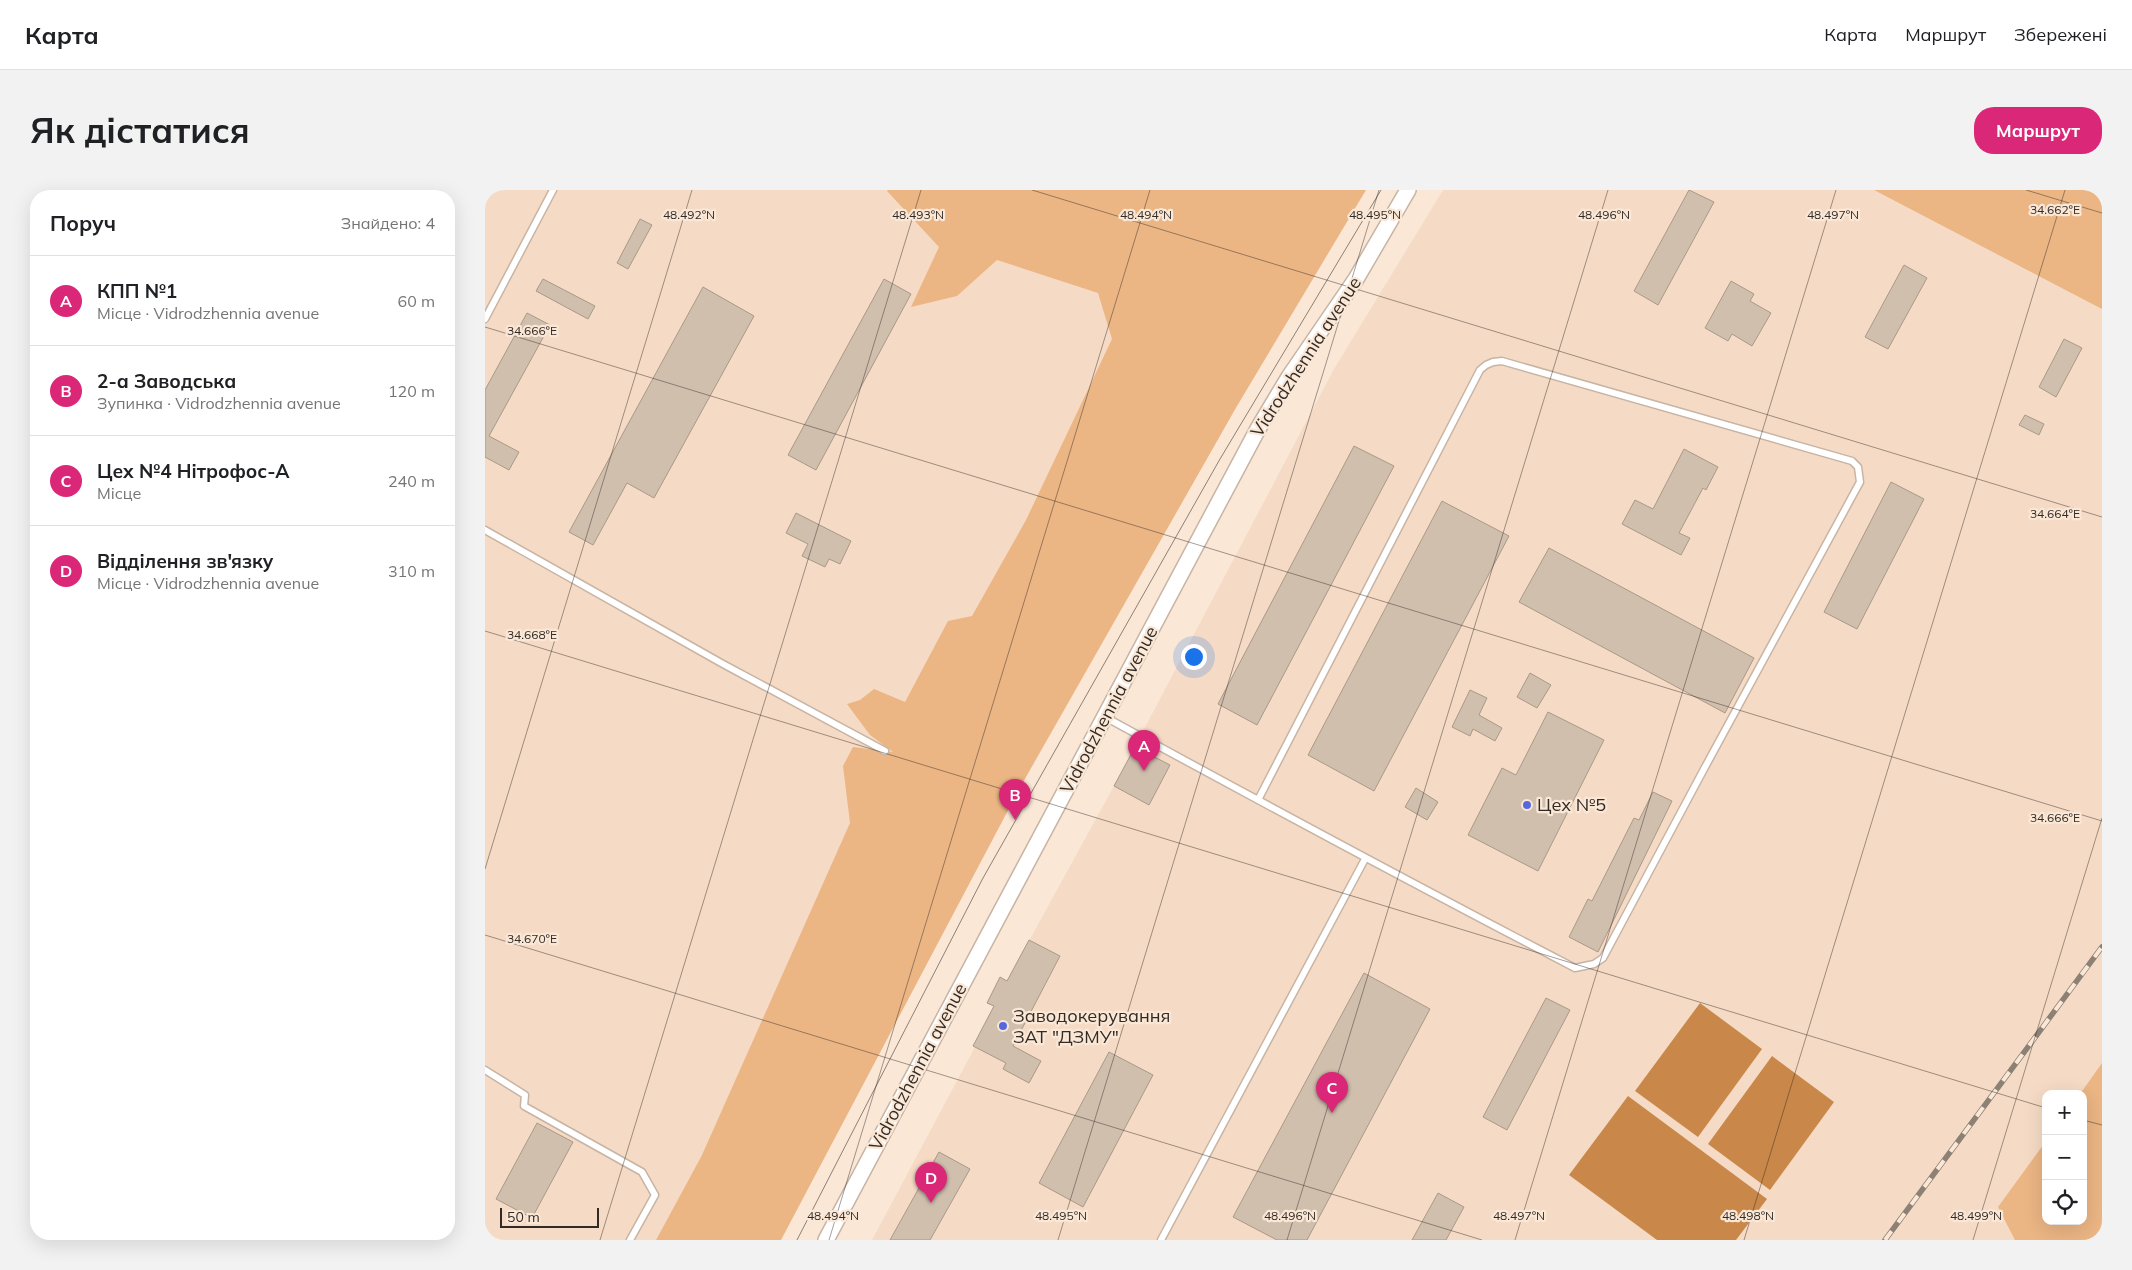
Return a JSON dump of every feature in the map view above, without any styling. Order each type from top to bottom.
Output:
[{"type":"street","name":"Vidrodzhennia avenue","points":[[826,1240],[1259,427],[1289,377],[1356,279],[1408,190]]},
{"type":"lane","points":[[485,319],[553,190]]},
{"type":"lane","points":[[1105,717],[1257,800],[1365,858],[1575,968],[1594,964],[1603,958],[1703,769],[1860,482],[1858,467],[1852,461],[1502,361],[1486,365],[1480,370],[1257,800]]},
{"type":"lane","points":[[485,530],[723,664],[885,751]]},
{"type":"lane","points":[[1161,1240],[1365,858]]},
{"type":"lane","points":[[485,1070],[525,1094],[524,1106],[642,1172],[655,1195],[630,1240]]},
{"type":"shaded area","points":[[485,190],[1280,190],[702,1155],[656,1240],[485,1240]]},
{"type":"shaded area","points":[[888,190],[1366,190],[1237,406],[1022,784],[781,1240],[656,1240],[702,1155],[850,823],[843,766],[853,747],[893,752],[870,735],[847,704],[860,700],[874,689],[905,702],[948,621],[972,616],[1026,520],[1112,339],[1098,293],[997,260],[957,296],[911,307],[939,247]]},
{"type":"shaded area","points":[[1443,190],[2102,190],[2102,1240],[872,1240],[975,1047],[973,1046],[994,1007],[987,1003],[1000,977],[1007,981],[1114,786],[1334,369]]},
{"type":"shaded area","points":[[1874,190],[2102,190],[2102,309]]},
{"type":"shaded area","points":[[1700,1003],[1762,1049],[1698,1137],[1635,1091]]},
{"type":"shaded area","points":[[1772,1056],[1834,1102],[1770,1190],[1708,1144]]},
{"type":"shaded area","points":[[2102,1063],[2102,1240],[2015,1240],[1998,1207],[2042,1146],[2042,1225],[2087,1225],[2087,1090],[2083,1090]]},
{"type":"shaded area","points":[[1628,1096],[1767,1199],[1736,1240],[1657,1240],[1569,1175]]},
{"type":"building","points":[[1689,190],[1714,202],[1658,305],[1634,291]]},
{"type":"building","points":[[640,219],[652,225],[628,269],[617,263]]},
{"type":"building","points":[[1904,265],[1927,278],[1888,349],[1865,337]]},
{"type":"building","points":[[543,279],[595,306],[588,319],[536,291]]},
{"type":"building","points":[[884,279],[911,294],[816,470],[788,455]]},
{"type":"building","points":[[1731,281],[1754,294],[1750,301],[1771,313],[1752,346],[1732,334],[1728,341],[1705,328]]},
{"type":"building","points":[[703,287],[754,316],[654,498],[627,483],[593,545],[569,532]]},
{"type":"building","points":[[527,313],[550,325],[489,436],[519,452],[509,470],[485,457],[485,390]]},
{"type":"building","points":[[2064,339],[2082,348],[2056,397],[2039,387]]},
{"type":"building","points":[[2025,415],[2044,424],[2039,435],[2019,425]]},
{"type":"building","points":[[1354,446],[1394,466],[1257,725],[1218,704]]},
{"type":"building","points":[[1684,449],[1718,467],[1706,490],[1703,488],[1679,533],[1690,538],[1681,555],[1622,524],[1635,500],[1653,509]]},
{"type":"building","points":[[1891,482],[1924,499],[1857,629],[1824,612]]},
{"type":"building","points":[[1442,501],[1509,536],[1374,791],[1308,755]]},
{"type":"building","points":[[796,513],[851,541],[840,564],[829,559],[825,567],[802,556],[808,544],[786,533]]},
{"type":"building","points":[[1549,548],[1754,658],[1725,713],[1519,602]]},
{"type":"building","points":[[1530,673],[1551,685],[1537,708],[1517,697]]},
{"type":"building","points":[[1470,690],[1487,698],[1479,715],[1502,728],[1495,741],[1473,729],[1470,736],[1452,727]]},
{"type":"building","name":"Цех №5","points":[[1548,712],[1604,740],[1538,871],[1468,835],[1502,768],[1516,775]]},
{"type":"building","points":[[1135,747],[1170,765],[1149,805],[1114,786]]},
{"type":"building","points":[[1416,788],[1438,802],[1427,820],[1405,807]]},
{"type":"building","points":[[1653,792],[1672,801],[1598,952],[1569,937],[1588,899],[1592,901],[1634,818],[1639,820]]},
{"type":"building","name":"Заводокерування ЗАТ \"ДЗМУ\"","points":[[1029,940],[1060,956],[1013,1046],[1041,1061],[1029,1083],[1003,1069],[1006,1063],[973,1046],[994,1006],[987,1003],[1000,977],[1007,981]]},
{"type":"building","points":[[1364,973],[1430,1009],[1307,1240],[1277,1240],[1233,1217]]},
{"type":"building","points":[[1546,998],[1570,1010],[1507,1130],[1483,1117]]},
{"type":"building","points":[[1109,1052],[1153,1075],[1083,1207],[1039,1183]]},
{"type":"building","points":[[537,1123],[573,1142],[532,1218],[496,1199]]},
{"type":"building","points":[[939,1152],[970,1169],[930,1240],[890,1240]]},
{"type":"building","points":[[1438,1193],[1464,1207],[1446,1240],[1412,1240]]},
{"type":"tram line","points":[[797,1240],[983,878],[1220,459],[1381,190]]},
{"type":"railway","points":[[1885,1240],[2102,947]]},
{"type":"place","name":"КПП №1","points":[[1144,771]]},
{"type":"place","name":"Цех №5","points":[[1527,805]]},
{"type":"place","name":"2-а Заводська","points":[[1015,820]]},
{"type":"place","name":"Заводокерування ЗАТ \"ДЗМУ\"","points":[[1003,1026]]},
{"type":"place","name":"Цех №4 Нітрофос-А","points":[[1332,1113]]},
{"type":"place","name":"Відділення зв'язку","points":[[931,1203]]}]
